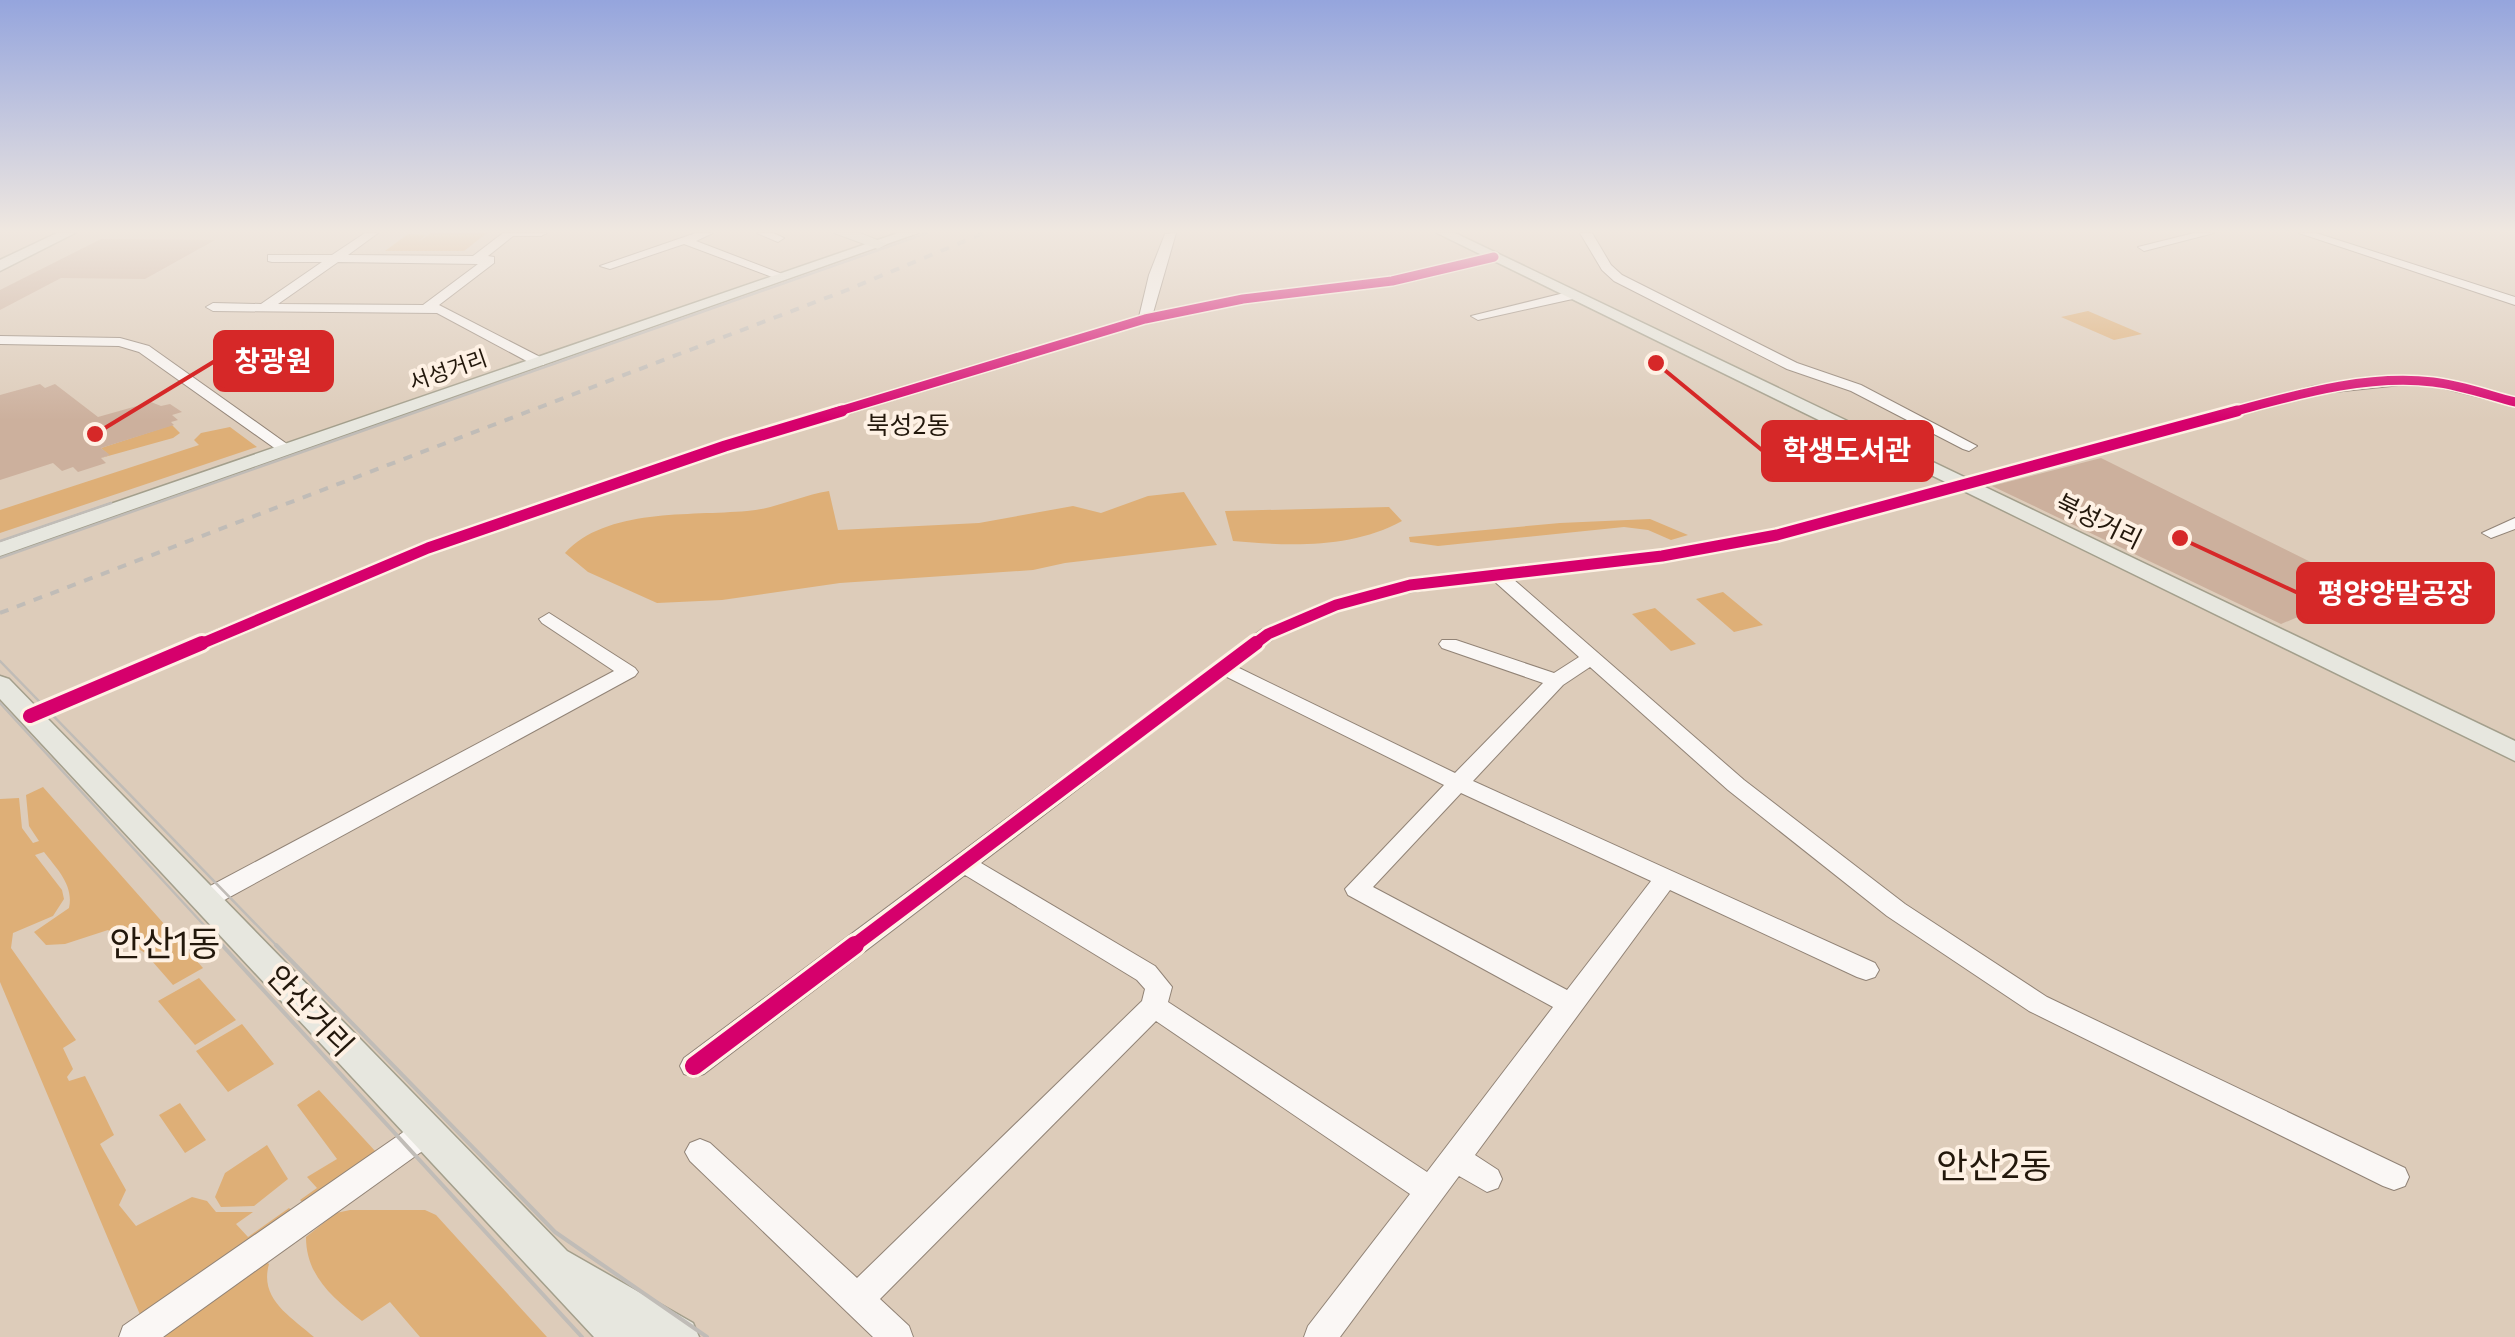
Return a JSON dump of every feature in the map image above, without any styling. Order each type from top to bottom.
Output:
[{"type":"main road","name":"서성거리","points":[[0,549],[729,295]]},
{"type":"main road","name":"북성거리","points":[[1573,295],[2515,752]]},
{"type":"main road","name":"안산거리","points":[[0,684],[622,1337]]},
{"type":"main road","points":[[542,1255],[678,1337]]},
{"type":"street","points":[[264,308],[281,295]]},
{"type":"street","points":[[427,308],[444,295]]},
{"type":"street","points":[[1145,319],[1150,295]]},
{"type":"street","points":[[30,716],[428,548],[622,478],[1145,319],[1273,295]]},
{"type":"street","points":[[1478,316],[1570,295]]},
{"type":"street","points":[[1652,295],[1792,366],[1856,388],[1969,446]]},
{"type":"street","points":[[213,307],[427,308],[450,314],[538,362]]},
{"type":"street","points":[[0,340],[120,342],[144,349],[286,450]]},
{"type":"street","points":[[694,1066],[1222,667],[1268,634],[1336,605],[1410,584],[1720,546],[2331,387],[2434,382],[2515,402]]},
{"type":"street","points":[[2491,533],[2515,524]]},
{"type":"street","points":[[1497,574],[1736,785],[1896,910],[2038,1004],[2394,1176]]},
{"type":"street","points":[[206,899],[628,672],[549,619]]},
{"type":"street","points":[[1449,644],[1556,680]]},
{"type":"street","points":[[1570,1004],[1357,889],[1556,680],[1591,658]]},
{"type":"street","points":[[1222,667],[1456,782],[1866,970]]},
{"type":"street","points":[[858,1299],[1154,1006],[1159,987],[1146,973],[963,863]]},
{"type":"street","points":[[1320,1337],[1667,877]]},
{"type":"street","points":[[1154,1006],[1430,1191]]},
{"type":"street","points":[[135,1337],[425,1133]]},
{"type":"street","points":[[700,1152],[896,1337]]},
{"type":"street","points":[[1456,1158],[1488,1178]]},
{"type":"shaded area","points":[[2088,311],[2142,334],[2114,340],[2061,317]]},
{"type":"shaded area","points":[[172,425],[180,433],[173,438],[101,458],[109,455],[101,448]]},
{"type":"shaded area","points":[[230,427],[257,447],[0,533],[0,510],[199,445],[194,440],[201,433]]},
{"type":"shaded area","points":[[829,491],[838,530],[979,523],[1073,506],[1101,513],[1148,496],[1184,492],[1217,545],[1033,570],[840,583],[722,600],[657,603],[588,572],[565,553],[582,538],[626,521],[757,510]]},
{"type":"shaded area","points":[[1389,507],[1402,521],[1362,537],[1297,544],[1233,541],[1225,511]]},
{"type":"shaded area","points":[[1650,519],[1688,535],[1671,540],[1648,530],[1624,527],[1438,546],[1410,542],[1409,537],[1560,523]]},
{"type":"shaded area","points":[[1723,592],[1763,625],[1734,632],[1696,599]]},
{"type":"shaded area","points":[[1655,608],[1696,644],[1671,651],[1632,614]]},
{"type":"shaded area","points":[[43,787],[203,968],[173,985],[145,953],[108,930],[65,944],[46,945],[34,932],[69,908],[70,900],[63,878],[44,852],[35,855],[62,890],[64,899],[53,916],[13,933],[11,948],[76,1040],[63,1048],[73,1069],[67,1077],[69,1081],[85,1076],[114,1135],[100,1144],[126,1190],[119,1205],[136,1226],[192,1197],[207,1201],[216,1212],[253,1212],[236,1224],[248,1237],[289,1208],[293,1212],[141,1317],[0,982],[0,799],[19,798],[22,828],[33,843],[39,841],[29,826],[26,795]]},
{"type":"shaded area","points":[[199,978],[236,1020],[195,1045],[158,1001]]},
{"type":"shaded area","points":[[242,1024],[274,1064],[228,1092],[196,1051]]},
{"type":"shaded area","points":[[319,1090],[376,1152],[304,1204],[300,1200],[317,1188],[307,1177],[337,1159],[297,1105]]},
{"type":"shaded area","points":[[180,1103],[206,1140],[185,1153],[159,1115]]},
{"type":"shaded area","points":[[267,1145],[288,1179],[254,1206],[221,1207],[215,1197],[225,1173]]},
{"type":"shaded area","points":[[425,1210],[436,1215],[547,1337],[420,1337],[390,1302],[362,1321],[323,1285],[307,1251],[306,1237],[336,1213]]},
{"type":"shaded area","points":[[263,1260],[269,1264],[268,1287],[273,1297],[314,1337],[161,1337]]},
{"type":"building","points":[[0,295],[28,295],[0,310]]},
{"type":"building","points":[[40,384],[45,388],[55,384],[98,417],[151,402],[170,404],[182,412],[172,415],[178,420],[171,422],[174,425],[101,448],[110,455],[101,458],[106,463],[78,472],[73,467],[62,471],[53,463],[0,480],[0,395]]},
{"type":"building","points":[[2101,458],[2365,589],[2281,624],[1992,486]]},
{"type":"tram line","points":[[0,558],[749,295]]},
{"type":"tram line","points":[[0,541],[111,503]]},
{"type":"tram line","points":[[0,661],[278,947]]},
{"type":"tram line","points":[[0,703],[224,947]]},
{"type":"tram line","points":[[222,945],[582,1337]]},
{"type":"tram line","points":[[276,945],[555,1232],[707,1337]]},
{"type":"railway","points":[[0,613],[833,295]]},
{"type":"cycle path","points":[[30,716],[428,548],[725,446],[1145,319],[1273,295]]},
{"type":"cycle path","points":[[694,1066],[1268,634],[1336,605],[1410,585],[1662,556],[1777,535],[2314,390],[2401,381],[2434,382],[2515,402]]},
{"type":"place","name":"학생도서관","points":[[1656,363]]},
{"type":"place","name":"창광원","points":[[95,434]]},
{"type":"place","name":"평양양말공장","points":[[2180,538]]},
{"type":"district","name":"북성2동","points":[[908,425]]},
{"type":"district","name":"안산1동","points":[[165,944]]},
{"type":"district","name":"안산2동","points":[[1994,1166]]}]
